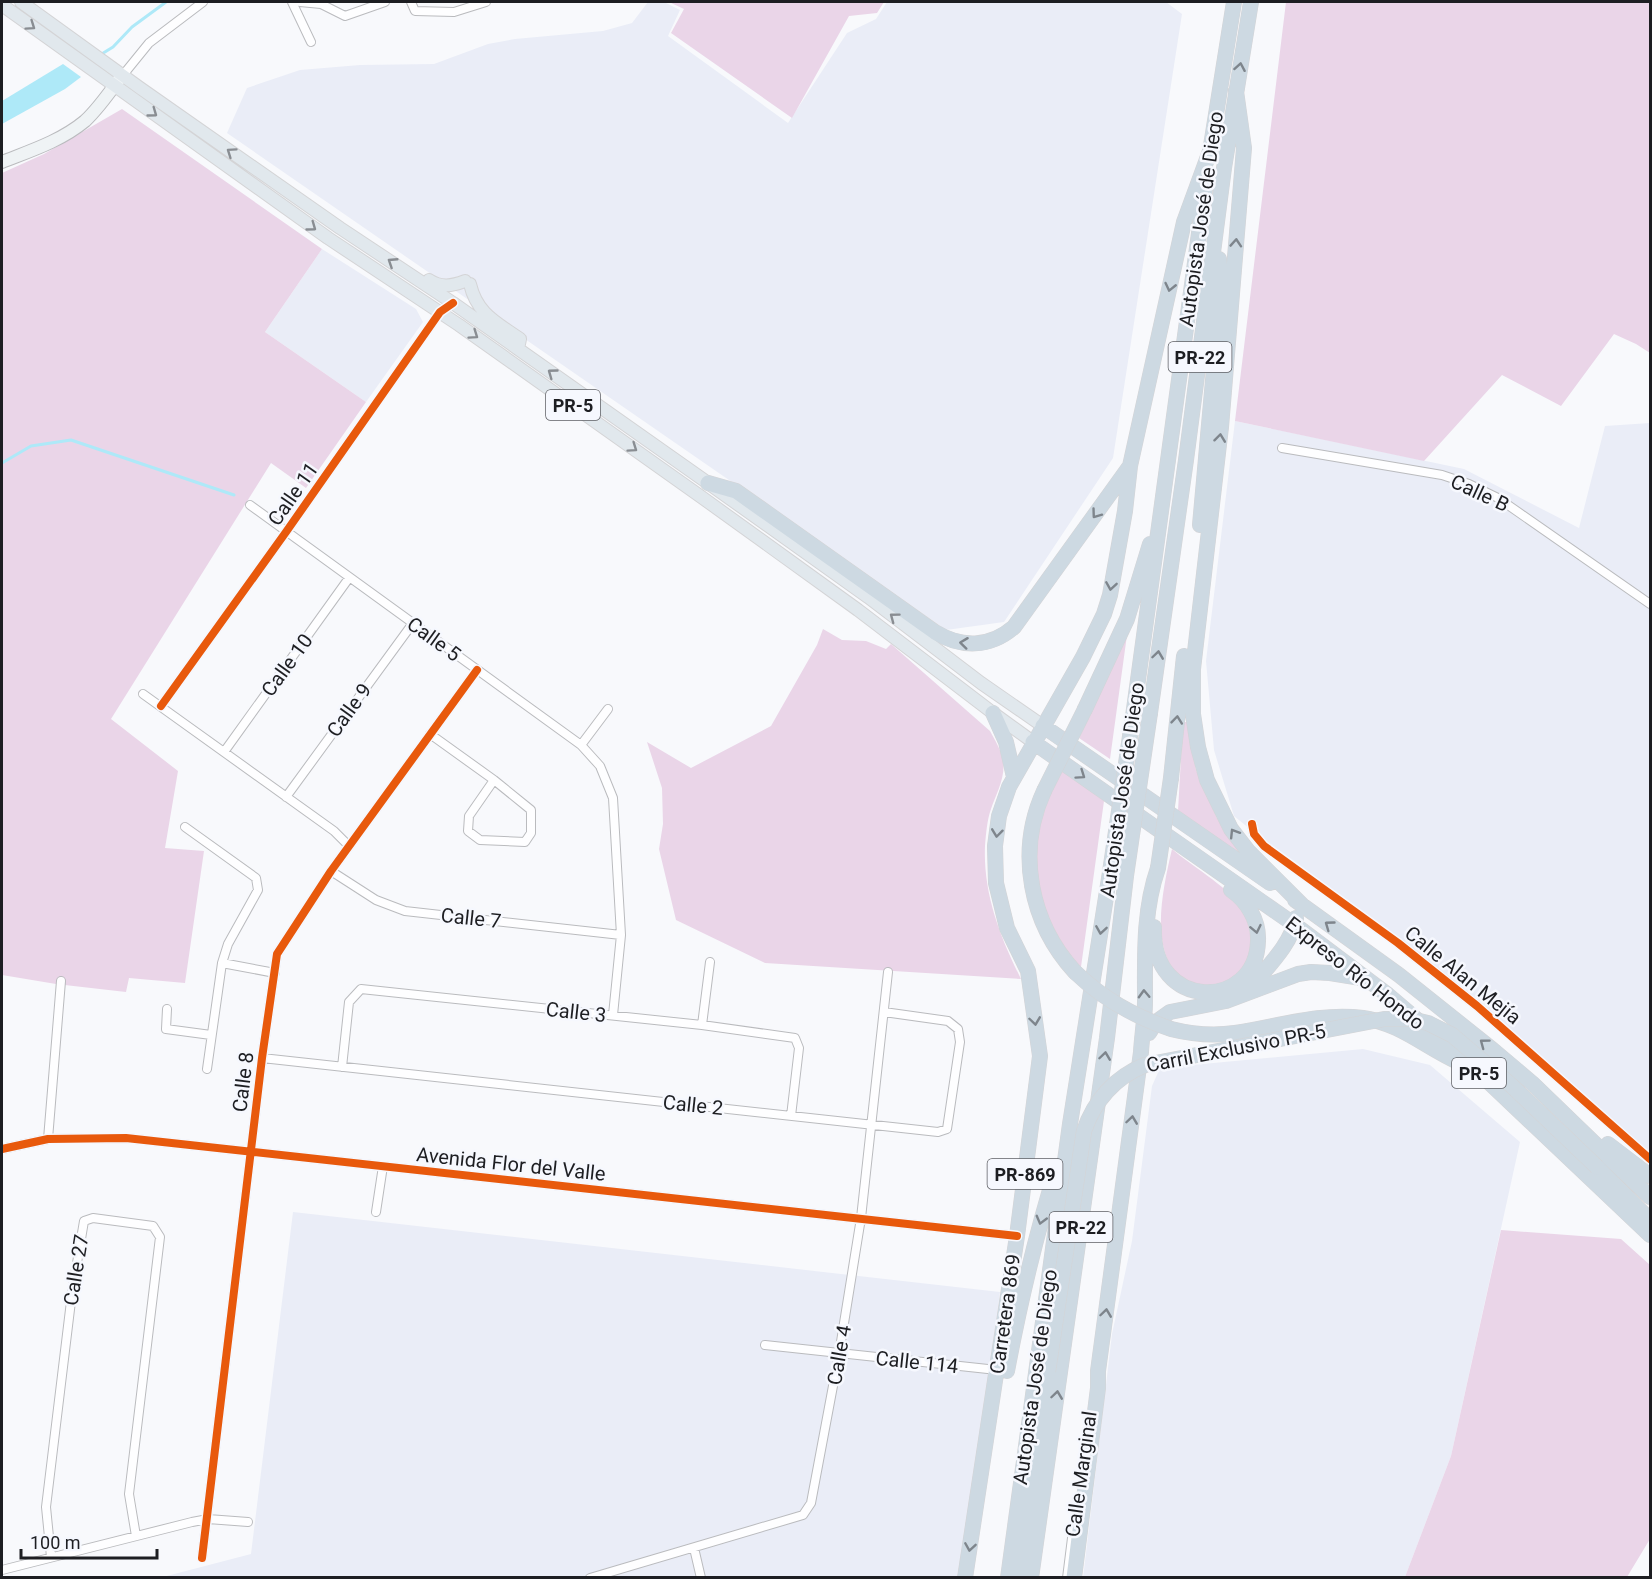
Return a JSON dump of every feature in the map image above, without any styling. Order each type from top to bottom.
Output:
[{"type":"highway","name":"Autopista José de Diego","points":[[1008,1578],[1070,1124],[1134,709],[1210,150],[1234,2]]},
{"type":"highway","name":"Autopista José de Diego","points":[[1031,1578],[1107,1038],[1126,876],[1216,230],[1251,2]]},
{"type":"highway","points":[[1236,91],[1244,148],[1221,427],[1193,669],[1193,714],[1198,747],[1207,780],[1232,829],[1248,851],[1298,902],[1295,926],[1267,969],[1247,992]]},
{"type":"highway","name":"Carretera 869","points":[[965,1578],[1017,1236],[1040,1056],[1028,971],[1007,928],[996,883],[995,846],[999,816],[1014,777],[1083,657],[1104,614],[1110,595],[1125,511],[1130,466],[1184,222],[1210,150]]},
{"type":"highway","points":[[1211,867],[1217,879],[1236,893],[1248,908],[1256,923],[1258,937],[1254,961],[1245,975],[1228,988],[1207,993],[1179,985],[1164,972],[1157,959],[1154,934],[1159,885],[1158,868],[1171,778],[1199,538],[1221,291],[1216,230]]},
{"type":"highway","points":[[708,483],[736,491],[935,632],[955,642],[975,644],[995,640],[1014,627],[1130,466]]},
{"type":"highway","points":[[1161,509],[1127,619],[1044,790],[1034,817],[1030,838],[1031,885],[1045,929],[1064,960],[1097,993],[1122,1009],[1171,1029],[1192,1033],[1223,1034],[1322,1018],[1344,1016],[1365,1018],[1406,1032],[1442,1054],[1476,1070]]},
{"type":"highway","points":[[993,713],[1006,742],[1014,777]]},
{"type":"highway","name":"Expreso Río Hondo","points":[[1043,726],[1298,902],[1399,975],[1532,1083],[1650,1197]]},
{"type":"highway","name":"Expreso Río Hondo","points":[[1033,742],[1295,926],[1388,995],[1476,1070],[1650,1235]]},
{"type":"highway","name":"Calle Marginal","points":[[1074,1578],[1098,1388],[1098,1371],[1141,1052],[1145,1004],[1144,941],[1152,884],[1158,868]]},
{"type":"highway","points":[[1141,1052],[1156,1022],[1170,1012],[1218,1003],[1256,991],[1287,977],[1311,972],[1339,974],[1368,980]]},
{"type":"highway","name":"Carril Exclusivo PR-5","points":[[1020,1578],[1084,1131],[1092,1112],[1109,1088],[1120,1078],[1145,1065],[1384,1019],[1411,1019],[1441,1028],[1470,1049],[1597,1167],[1650,1220]]},
{"type":"highway","points":[[1532,1083],[1650,1176]]},
{"type":"highway","points":[[976,1514],[990,1467],[1016,1322],[1041,1217],[1070,1124]]},
{"type":"main road","name":"PR-5","points":[[21,2],[68,35],[114,76],[328,238],[440,312],[738,523],[1033,742]]},
{"type":"main road","name":"PR-5","points":[[2,5],[61,47],[114,76],[453,303],[826,567],[981,683],[1043,726]]},
{"type":"main road","points":[[414,277],[422,276],[443,286],[467,283],[482,311],[520,339],[518,349]]},
{"type":"main road","points":[[738,523],[750,522],[809,562],[826,567]]},
{"type":"street","points":[[2,162],[67,133],[86,120],[114,76],[149,43],[203,2]]},
{"type":"street","points":[[292,2],[311,42]]},
{"type":"street","points":[[300,2],[321,4],[345,16],[385,2]]},
{"type":"street","points":[[411,2],[415,11],[454,12],[486,2]]},
{"type":"street","name":"Calle 11","points":[[161,706],[440,312],[453,303]]},
{"type":"street","name":"Calle B","points":[[1282,448],[1442,475],[1469,484],[1498,498],[1650,604]]},
{"type":"street","name":"Calle 5","points":[[250,505],[581,745],[600,766],[613,798],[621,935],[614,1015]]},
{"type":"street","name":"Calle 10","points":[[224,752],[350,578]]},
{"type":"street","name":"Calle 9","points":[[286,797],[412,623]]},
{"type":"street","name":"Calle 8","points":[[202,1558],[262,1058],[277,954],[332,871],[477,670]]},
{"type":"street","points":[[143,694],[334,831],[350,846]]},
{"type":"street","points":[[581,745],[608,709]]},
{"type":"street","points":[[430,734],[494,780],[531,810],[531,833],[525,842],[480,840],[468,831],[469,816],[494,780]]},
{"type":"street","name":"Calle Alan Mejía","points":[[1252,824],[1254,834],[1264,846],[1390,937],[1451,985],[1650,1159]]},
{"type":"street","points":[[185,827],[256,878],[258,890],[228,944],[222,963],[207,1069]]},
{"type":"street","name":"Calle 7","points":[[332,871],[376,900],[405,911],[621,935]]},
{"type":"street","points":[[702,1025],[710,962]]},
{"type":"street","points":[[222,963],[275,973]]},
{"type":"street","name":"Calle 4","points":[[590,1578],[802,1515],[811,1503],[839,1354],[861,1218],[888,972]]},
{"type":"street","points":[[48,1139],[61,981]]},
{"type":"street","name":"Calle 3","points":[[342,1067],[349,1002],[361,989],[614,1015],[795,1038],[799,1048],[791,1116]]},
{"type":"street","points":[[167,1009],[166,1029],[211,1035]]},
{"type":"street","name":"Calle 2","points":[[262,1058],[938,1132],[947,1129],[960,1042],[958,1029],[948,1021],[884,1012]]},
{"type":"street","name":"Avenida Flor del Valle","points":[[2,1149],[48,1139],[126,1138],[1017,1236]]},
{"type":"street","points":[[376,1212],[383,1166]]},
{"type":"street","name":"Calle 27","points":[[51,1557],[46,1507],[71,1302],[84,1221],[93,1218],[153,1226],[160,1237],[129,1494],[136,1536]]},
{"type":"street","name":"Calle 114","points":[[765,1346],[997,1370]]},
{"type":"street","name":"Calle Marginal","points":[[1067,1578],[1092,1398],[1098,1371]]},
{"type":"street","points":[[2,1570],[208,1519],[249,1522]]},
{"type":"street","points":[[694,1548],[701,1578]]},
{"type":"shaded area","points":[[648,2],[664,2],[680,10],[668,36],[788,123],[847,33],[876,19],[887,2],[1166,2],[1182,14],[1113,458],[1004,622],[946,630],[227,133],[247,88],[300,70],[360,65],[434,64],[488,44],[515,39],[603,31],[632,23]]},
{"type":"shaded area","points":[[669,2],[884,2],[877,13],[849,16],[792,118],[671,33],[684,9]]},
{"type":"shaded area","points":[[1286,2],[1650,2],[1650,353],[1614,334],[1561,406],[1502,375],[1424,461],[1235,421]]},
{"type":"shaded area","points":[[122,109],[322,249],[265,332],[366,402],[306,488],[271,463],[111,719],[178,771],[165,848],[204,851],[185,983],[129,978],[126,992],[2,975],[2,173],[44,154]]},
{"type":"shaded area","points":[[322,249],[416,309],[423,322],[366,402],[265,332]]},
{"type":"shaded area","points":[[1235,421],[1464,469],[1579,528],[1605,426],[1650,423],[1650,1151],[1477,999],[1300,870],[1234,816],[1214,750],[1206,661]]},
{"type":"shaded area","points":[[823,629],[842,640],[866,641],[886,649],[891,644],[990,731],[998,745],[1004,766],[987,827],[985,863],[994,914],[1021,979],[765,963],[676,920],[659,849],[663,824],[662,788],[647,742],[691,768],[771,726],[817,645]]},
{"type":"shaded area","points":[[1127,635],[1110,759],[1079,738]]},
{"type":"shaded area","points":[[1183,722],[1188,722],[1196,770],[1217,818],[1239,851],[1237,854],[1178,811]]},
{"type":"shaded area","points":[[1062,770],[1104,801],[1081,967],[1062,945],[1051,925],[1039,890],[1037,872],[1037,835],[1041,817]]},
{"type":"shaded area","points":[[1172,849],[1233,898],[1239,905],[1250,931],[1249,953],[1240,970],[1226,981],[1208,986],[1190,982],[1174,971],[1164,949],[1161,913]]},
{"type":"shaded area","points":[[1363,1049],[1430,1065],[1520,1142],[1451,1456],[1405,1577],[1083,1578],[1112,1334],[1132,1241],[1152,1086],[1160,1068]]},
{"type":"shaded area","points":[[293,1212],[1000,1292],[962,1577],[159,1578],[251,1554]]},
{"type":"shaded area","points":[[1501,1230],[1621,1239],[1650,1265],[1650,1539],[1627,1577],[1405,1577],[1451,1456]]},
{"type":"water","points":[[63,64],[81,77],[65,89],[2,124],[2,101]]},
{"type":"waterway","points":[[100,55],[113,47],[132,27],[166,2]]},
{"type":"waterway","points":[[2,463],[31,446],[71,440],[234,495]]},
{"type":"cycle path","points":[[161,706],[440,312],[453,303]]},
{"type":"cycle path","points":[[202,1558],[262,1058],[277,954],[331,871],[477,670]]},
{"type":"cycle path","points":[[1252,824],[1254,834],[1264,846],[1398,943],[1477,1006],[1650,1159]]},
{"type":"cycle path","points":[[2,1149],[48,1139],[126,1138],[1017,1236]]}]
